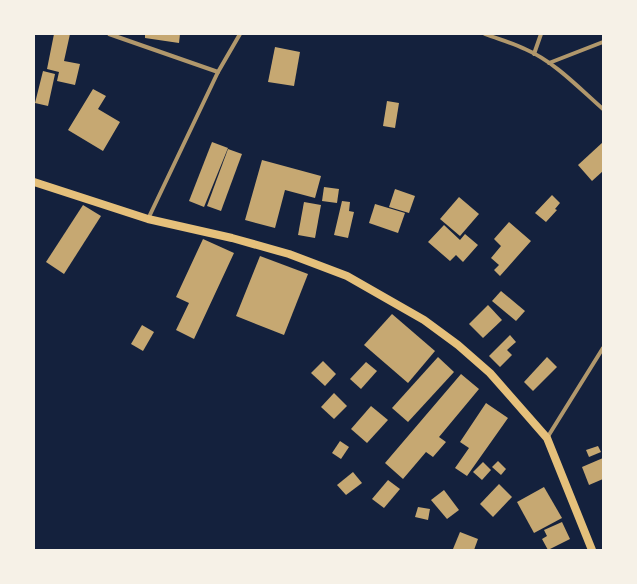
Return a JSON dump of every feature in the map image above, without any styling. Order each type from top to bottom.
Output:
[{"type":"main road","points":[[34,182],[148,220],[232,238],[289,254],[347,276],[424,320],[484,368],[547,438],[592,550]]},
{"type":"street","points":[[109,34],[218,72]]},
{"type":"street","points":[[148,220],[218,72],[240,34]]},
{"type":"street","points":[[485,34],[525,49],[549,63],[603,109]]},
{"type":"street","points":[[534,54],[541,34]]},
{"type":"street","points":[[549,63],[603,42]]},
{"type":"street","points":[[547,438],[603,348]]},
{"type":"building","points":[[54,34],[70,34],[64,61],[80,64],[75,85],[57,81],[59,72],[47,69]]},
{"type":"building","points":[[145,34],[180,34],[179,43],[145,38]]},
{"type":"building","points":[[275,47],[300,52],[294,86],[268,82]]},
{"type":"building","points":[[43,71],[55,74],[48,106],[35,103]]},
{"type":"building","points":[[93,89],[106,96],[98,109],[120,122],[103,151],[68,130]]},
{"type":"building","points":[[387,101],[399,103],[395,128],[383,126]]},
{"type":"building","points":[[212,142],[228,148],[204,207],[189,201]]},
{"type":"building","points":[[603,142],[603,171],[592,181],[578,165]]},
{"type":"building","points":[[228,149],[242,154],[221,211],[207,206]]},
{"type":"building","points":[[262,160],[321,176],[315,198],[285,190],[275,228],[245,220]]},
{"type":"building","points":[[324,187],[339,189],[337,203],[322,201]]},
{"type":"building","points":[[395,189],[415,196],[409,213],[389,207]]},
{"type":"building","points":[[552,195],[560,203],[555,209],[557,210],[546,222],[535,213]]},
{"type":"building","points":[[459,197],[479,214],[460,236],[440,219]]},
{"type":"building","points":[[342,201],[350,202],[349,211],[354,212],[348,238],[334,235]]},
{"type":"building","points":[[304,202],[321,205],[315,238],[298,235]]},
{"type":"building","points":[[375,204],[405,213],[398,233],[369,223]]},
{"type":"building","points":[[83,205],[101,216],[64,274],[46,262]]},
{"type":"building","points":[[509,222],[531,241],[500,276],[494,270],[499,265],[491,258],[501,246],[494,239]]},
{"type":"building","points":[[444,225],[460,240],[465,234],[478,245],[463,262],[456,255],[450,261],[428,242]]},
{"type":"building","points":[[203,239],[234,253],[194,339],[176,330],[189,303],[176,297]]},
{"type":"building","points":[[260,256],[308,274],[284,335],[236,316]]},
{"type":"building","points":[[501,291],[525,311],[516,321],[492,301]]},
{"type":"building","points":[[488,305],[502,320],[483,338],[469,324]]},
{"type":"building","points":[[392,314],[435,351],[408,383],[364,345]]},
{"type":"building","points":[[142,325],[154,332],[143,351],[131,344]]},
{"type":"building","points":[[510,335],[516,342],[507,350],[512,355],[500,367],[489,356]]},
{"type":"building","points":[[438,357],[454,372],[408,422],[392,408]]},
{"type":"building","points":[[547,357],[557,367],[533,391],[524,382]]},
{"type":"building","points":[[323,361],[336,374],[325,386],[311,373]]},
{"type":"building","points":[[366,362],[377,371],[361,389],[350,379]]},
{"type":"building","points":[[461,374],[479,389],[439,437],[446,442],[433,457],[426,452],[403,479],[385,463]]},
{"type":"building","points":[[334,393],[347,406],[334,419],[321,407]]},
{"type":"building","points":[[486,403],[508,418],[467,476],[455,468],[469,448],[460,442]]},
{"type":"building","points":[[371,406],[388,420],[367,443],[351,429]]},
{"type":"building","points":[[340,441],[349,447],[341,459],[332,453]]},
{"type":"building","points":[[598,446],[601,452],[589,457],[586,450]]},
{"type":"building","points":[[603,458],[603,479],[589,485],[582,467]]},
{"type":"building","points":[[498,461],[506,469],[501,475],[492,467]]},
{"type":"building","points":[[483,462],[491,470],[482,480],[473,472]]},
{"type":"building","points":[[353,472],[362,483],[346,495],[337,485]]},
{"type":"building","points":[[388,480],[400,489],[384,508],[372,499]]},
{"type":"building","points":[[499,484],[512,497],[493,517],[480,504]]},
{"type":"building","points":[[544,487],[562,518],[534,533],[517,502]]},
{"type":"building","points":[[444,490],[459,510],[447,519],[431,500]]},
{"type":"building","points":[[418,507],[430,509],[428,520],[415,517]]},
{"type":"building","points":[[562,522],[570,539],[548,550],[542,539],[547,536],[544,530]]},
{"type":"building","points":[[460,532],[478,539],[474,550],[453,549]]}]
